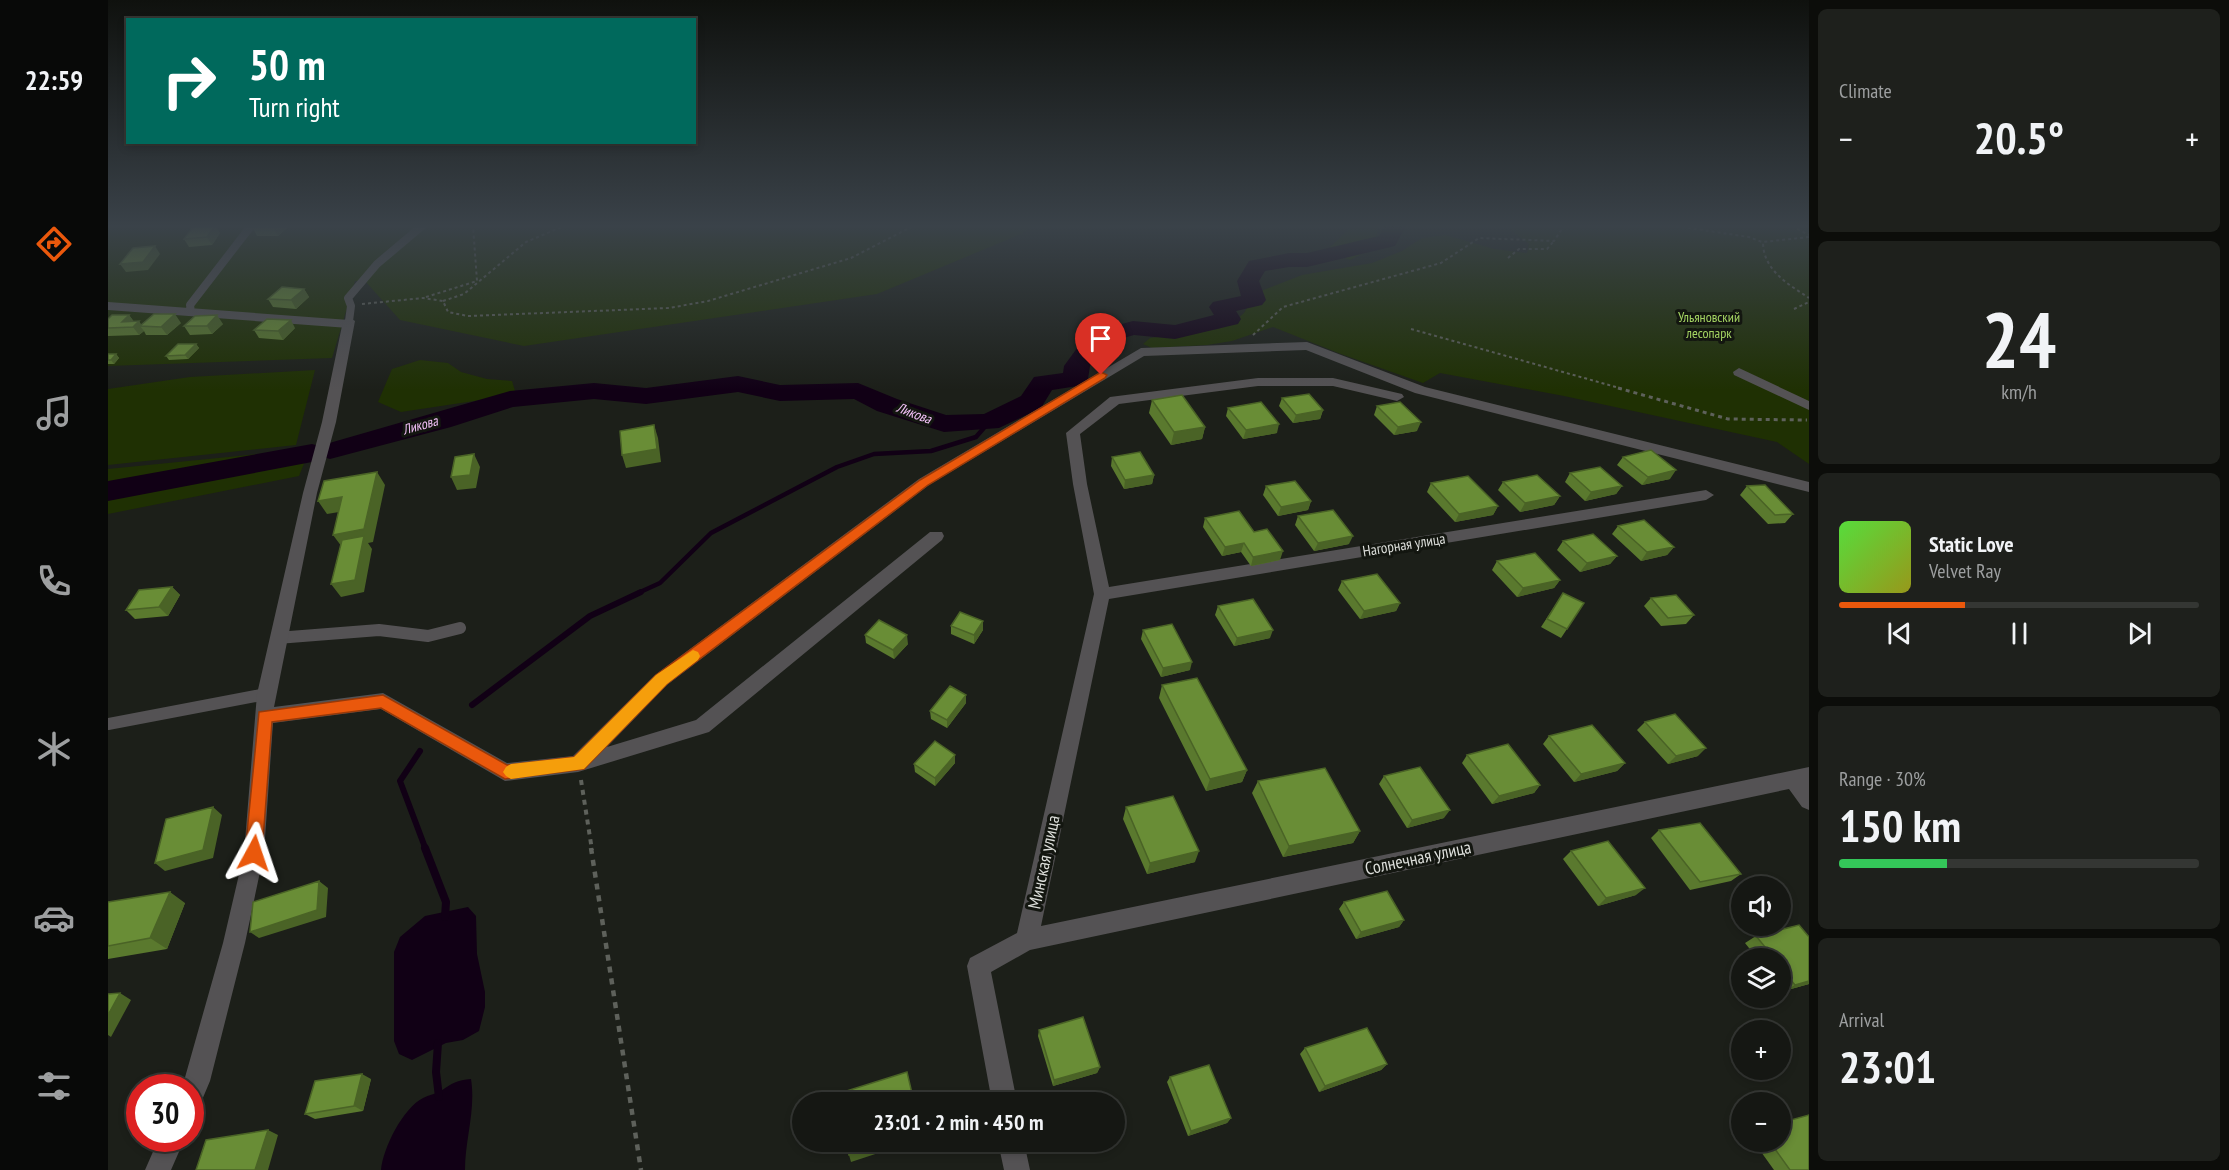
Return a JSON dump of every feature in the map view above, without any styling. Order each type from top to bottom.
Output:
[{"type":"street","points":[[199,1074],[234,943],[254,853],[266,694],[310,493],[329,422],[350,317]]},
{"type":"street","points":[[578,764],[662,680],[924,482],[1141,352],[1307,346],[1420,390],[1809,487]]},
{"type":"street","points":[[1747,371],[1809,406]]},
{"type":"street","points":[[1102,594],[1080,484],[1074,433],[1115,400],[1258,382],[1333,381],[1397,397]]},
{"type":"street","name":"Нагорная улица","points":[[1102,594],[1706,495]]},
{"type":"street","points":[[265,717],[383,701],[505,772],[578,764],[702,726],[936,536]]},
{"type":"street","name":"Минская улица","points":[[1027,940],[1102,594]]},
{"type":"street","points":[[1801,777],[1809,801]]},
{"type":"street","name":"Солнечная улица","points":[[1027,940],[1801,777]]},
{"type":"street","points":[[1002,1092],[978,966],[1027,940]]},
{"type":"street","points":[[158,1170],[166,1152]]},
{"type":"street","points":[[1013,1152],[1017,1170]]},
{"type":"lane","points":[[191,312],[190,305],[209,281]]},
{"type":"lane","points":[[108,306],[191,312],[350,317],[348,298],[361,281]]},
{"type":"lane","points":[[277,638],[380,630],[416,636],[441,636],[460,628]]},
{"type":"lane","points":[[108,724],[266,694]]},
{"type":"path","points":[[350,317],[477,281]]},
{"type":"path","points":[[423,298],[443,301],[464,294],[477,281]]},
{"type":"path","points":[[443,301],[448,313],[468,316],[669,308],[708,301],[779,281]]},
{"type":"path","points":[[1238,348],[1283,307],[1376,281]]},
{"type":"path","points":[[1785,281],[1809,298]]},
{"type":"path","points":[[1794,309],[1809,302]]},
{"type":"path","points":[[1411,329],[1728,419],[1809,420]]},
{"type":"path","points":[[578,764],[641,1170]]},
{"type":"green space","points":[[108,281],[909,281],[877,294],[524,346],[400,320],[365,281],[355,281],[332,358],[108,366]]},
{"type":"green space","name":"Ульяновский лесопарк","points":[[1288,281],[1809,281],[1809,464],[1777,442],[1564,396],[1440,373],[1423,383],[1273,327],[1232,341],[1207,345],[1152,348],[1143,344],[1150,338],[1218,329],[1234,322],[1244,313],[1256,293]]},
{"type":"green space","points":[[420,360],[448,363],[461,372],[487,379],[512,381],[515,391],[494,398],[401,412],[378,402],[392,369]]},
{"type":"green space","points":[[315,370],[296,445],[108,465],[108,389],[190,377]]},
{"type":"green space","points":[[310,449],[299,476],[108,514],[108,469]]},
{"type":"shaded area","points":[[468,907],[476,916],[477,954],[485,992],[485,1007],[479,1031],[463,1040],[446,1043],[412,1060],[399,1054],[394,1041],[394,952],[400,937],[425,916]]},
{"type":"shaded area","points":[[471,1079],[472,1102],[465,1170],[381,1170],[390,1140],[408,1110],[423,1098],[455,1082]]},
{"type":"building","points":[[282,287],[304,289],[291,300],[268,299]]},
{"type":"building","points":[[154,314],[175,314],[161,327],[140,326]]},
{"type":"building","points":[[112,315],[129,315],[122,322],[139,321],[133,327],[108,328],[108,319]]},
{"type":"building","points":[[217,315],[207,326],[184,326],[195,316]]},
{"type":"building","points":[[267,319],[291,320],[278,331],[254,330]]},
{"type":"building","points":[[178,344],[196,344],[185,355],[166,356]]},
{"type":"building","points":[[108,354],[116,354],[108,360]]},
{"type":"building","points":[[1309,394],[1323,410],[1296,415],[1282,398]]},
{"type":"building","points":[[1182,395],[1205,427],[1174,432],[1152,400]]},
{"type":"building","points":[[1261,402],[1279,424],[1246,430],[1228,408]]},
{"type":"building","points":[[1400,402],[1421,422],[1398,427],[1377,406]]},
{"type":"building","points":[[654,425],[657,449],[622,455],[620,431]]},
{"type":"building","points":[[1651,450],[1676,470],[1648,477],[1623,457]]},
{"type":"building","points":[[1140,452],[1154,475],[1125,480],[1112,457]]},
{"type":"building","points":[[474,454],[470,475],[451,477],[455,457]]},
{"type":"building","points":[[1600,467],[1622,486],[1591,492],[1570,473]]},
{"type":"building","points":[[377,472],[364,529],[333,535],[342,497],[318,501],[324,481]]},
{"type":"building","points":[[1537,475],[1560,496],[1525,503],[1503,482]]},
{"type":"building","points":[[1468,476],[1498,506],[1459,514],[1431,483]]},
{"type":"building","points":[[1295,481],[1311,501],[1281,507],[1266,486]]},
{"type":"building","points":[[1765,485],[1793,514],[1775,515],[1747,486]]},
{"type":"building","points":[[1333,510],[1353,536],[1318,543],[1298,516]]},
{"type":"building","points":[[1239,511],[1254,532],[1267,529],[1283,551],[1253,557],[1244,543],[1225,547],[1205,518]]},
{"type":"building","points":[[1644,520],[1674,547],[1647,552],[1618,526]]},
{"type":"building","points":[[1593,534],[1617,556],[1587,563],[1563,541]]},
{"type":"building","points":[[364,536],[355,580],[331,584],[342,540]]},
{"type":"building","points":[[1535,553],[1560,580],[1523,588],[1497,561]]},
{"type":"building","points":[[1377,574],[1400,603],[1364,611],[1342,581]]},
{"type":"building","points":[[172,587],[159,607],[126,610],[139,590]]},
{"type":"building","points":[[1563,593],[1584,603],[1567,629],[1547,619]]},
{"type":"building","points":[[1676,595],[1694,615],[1668,618],[1651,598]]},
{"type":"building","points":[[1253,599],[1273,630],[1237,638],[1218,606]]},
{"type":"building","points":[[960,612],[983,621],[974,635],[951,626]]},
{"type":"building","points":[[879,620],[907,635],[893,650],[865,635]]},
{"type":"building","points":[[1172,624],[1192,662],[1163,668],[1143,630]]},
{"type":"building","points":[[1197,678],[1247,770],[1210,779],[1162,685]]},
{"type":"building","points":[[950,686],[966,695],[947,720],[930,711]]},
{"type":"building","points":[[1675,714],[1706,748],[1676,756],[1645,722]]},
{"type":"building","points":[[1592,725],[1625,763],[1581,774],[1549,736]]},
{"type":"building","points":[[935,741],[955,755],[935,778],[914,764]]},
{"type":"building","points":[[1508,744],[1540,785],[1499,796],[1467,755]]},
{"type":"building","points":[[1420,767],[1450,810],[1412,820],[1384,776]]},
{"type":"building","points":[[1325,768],[1360,831],[1289,846],[1258,781]]},
{"type":"building","points":[[1173,796],[1199,851],[1150,863],[1126,807]]},
{"type":"building","points":[[213,807],[203,850],[155,863],[166,819]]},
{"type":"building","points":[[1700,823],[1741,874],[1700,882],[1659,830]]},
{"type":"building","points":[[1608,841],[1645,888],[1606,898],[1571,851]]},
{"type":"building","points":[[319,881],[317,910],[250,932],[253,902]]},
{"type":"building","points":[[1387,891],[1404,920],[1361,932],[1344,902]]},
{"type":"building","points":[[170,892],[150,938],[108,946],[108,902]]},
{"type":"building","points":[[1799,925],[1809,937],[1809,981],[1795,985],[1791,980],[1791,948],[1766,948],[1756,936],[1791,936],[1791,927]]},
{"type":"building","points":[[120,993],[108,1015],[108,994]]},
{"type":"building","points":[[1083,1017],[1100,1067],[1054,1080],[1039,1030]]},
{"type":"building","points":[[1367,1028],[1387,1064],[1325,1086],[1305,1048]]},
{"type":"building","points":[[1209,1065],[1231,1118],[1191,1131],[1170,1077]]},
{"type":"building","points":[[907,1072],[912,1092],[843,1092]]},
{"type":"building","points":[[362,1074],[354,1106],[305,1114],[315,1081]]},
{"type":"building","points":[[1809,1115],[1809,1170],[1790,1170],[1777,1152],[1791,1152],[1791,1120]]},
{"type":"building","points":[[268,1130],[255,1170],[196,1170],[202,1152],[204,1152],[206,1140]]},
{"type":"waterway","name":"Ликова","points":[[330,450],[441,421],[510,399],[594,391],[646,396],[738,384],[780,393],[858,391],[887,405],[944,424],[989,422],[1031,402],[1043,383],[1075,379],[1077,366],[1097,338],[1133,328],[1175,332],[1229,319],[1221,307],[1254,300],[1248,281]]},
{"type":"waterway","points":[[638,593],[660,583],[711,533],[837,467],[874,454],[931,451],[976,437],[989,422]]},
{"type":"waterway","name":"Ликова","points":[[108,491],[312,453]]},
{"type":"waterway","points":[[472,705],[590,616],[641,592]]},
{"type":"waterway","points":[[420,751],[400,781],[426,850]]},
{"type":"waterway","points":[[425,848],[446,902],[445,917]]},
{"type":"waterway","points":[[438,1043],[436,1072],[439,1097]]},
{"type":"slow traffic","points":[[511,772],[578,764],[662,680],[693,656]]},
{"type":"route","points":[[254,853],[265,717],[383,701],[505,772],[578,764],[662,680],[924,482],[1101,375]]}]
